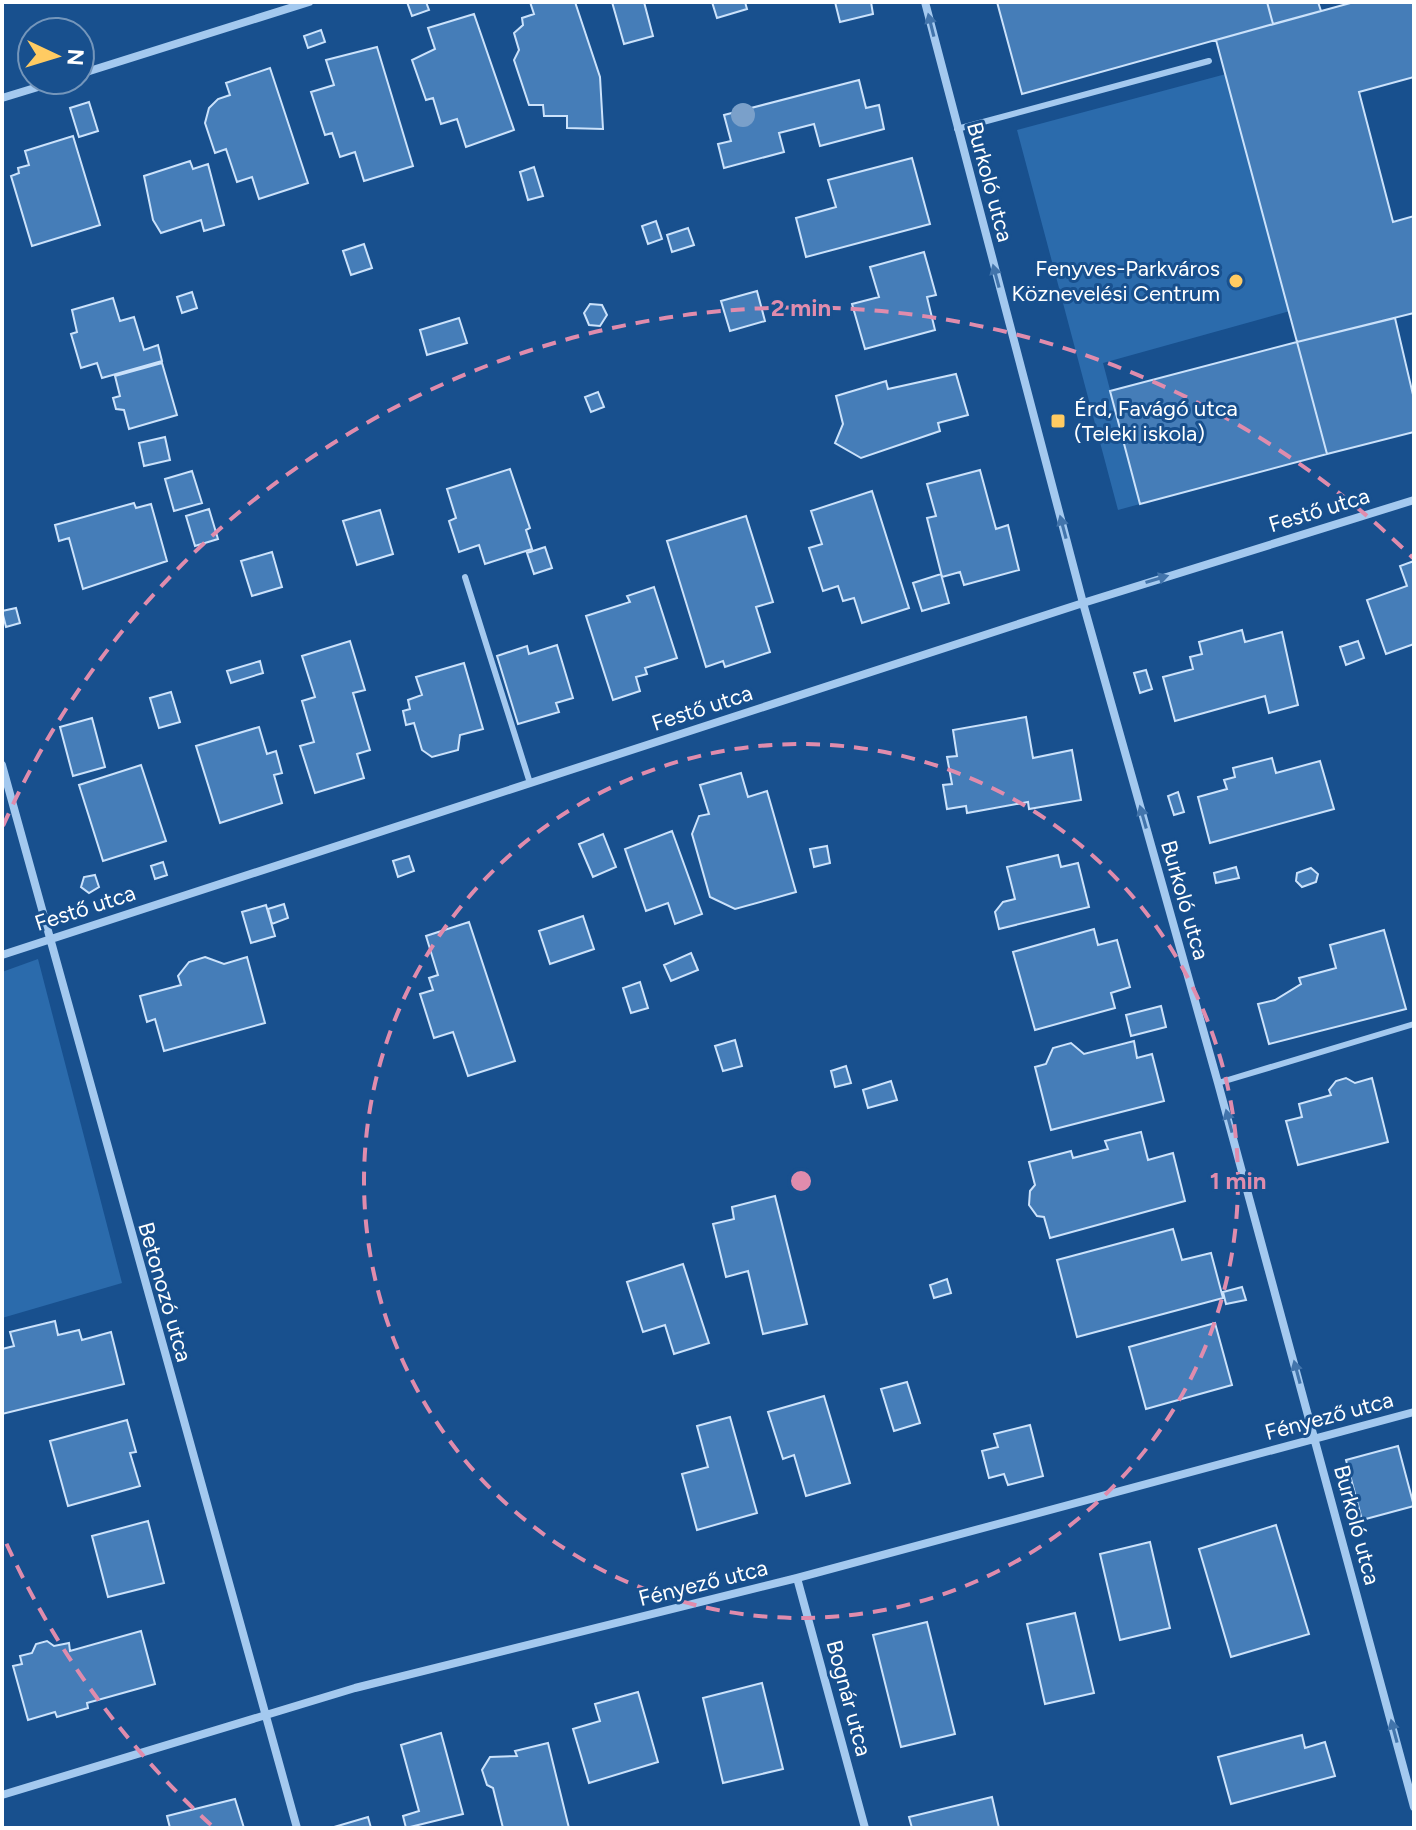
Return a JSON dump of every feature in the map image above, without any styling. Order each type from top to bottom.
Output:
[{"type":"street","points":[[96,69],[309,2]]},
{"type":"street","name":"Burkoló utca","points":[[925,2],[1083,603],[1316,1439],[1414,1807]]},
{"type":"street","name":"Festő utca","points":[[2,955],[1083,603],[1414,500]]},
{"type":"street","name":"Betonozó utca","points":[[2,765],[297,1828]]},
{"type":"street","name":"Fényező utca","points":[[2,1795],[265,1718],[355,1688],[797,1578],[1414,1412]]},
{"type":"street","name":"Bognár utca","points":[[797,1578],[865,1828]]},
{"type":"lane","points":[[957,129],[1209,61]]},
{"type":"lane","points":[[465,577],[530,783]]},
{"type":"lane","points":[[1218,1083],[1414,1024]]},
{"type":"shaded area","points":[[1226,74],[1290,311],[1103,363],[1140,504],[1118,510],[1017,130]]},
{"type":"shaded area","points":[[38,959],[122,1283],[2,1318],[2,972]]},
{"type":"building","points":[[407,2],[426,2],[429,10],[412,16]]},
{"type":"building","points":[[530,2],[575,2],[600,77],[603,129],[567,128],[567,116],[544,116],[543,105],[529,105],[514,60],[519,50],[514,33],[523,25],[522,18],[534,14]]},
{"type":"building","points":[[612,2],[644,2],[653,36],[624,44]]},
{"type":"building","points":[[712,2],[745,2],[747,9],[717,18]]},
{"type":"building","points":[[835,2],[871,2],[873,14],[840,22]]},
{"type":"building","points":[[997,2],[1267,2],[1273,24],[1022,94]]},
{"type":"building","points":[[1267,2],[1318,2],[1321,11],[1273,24]]},
{"type":"building","points":[[1354,2],[1414,2],[1414,77],[1359,92],[1393,222],[1414,216],[1414,313],[1297,342],[1216,40]]},
{"type":"building","points":[[474,14],[514,130],[466,147],[457,119],[441,124],[433,98],[426,100],[412,60],[435,49],[428,28]]},
{"type":"building","points":[[321,30],[325,42],[308,48],[304,36]]},
{"type":"building","points":[[377,47],[413,166],[364,181],[355,152],[340,157],[332,133],[325,135],[311,92],[334,85],[326,60]]},
{"type":"building","points":[[270,68],[308,183],[259,199],[252,177],[237,182],[226,149],[215,153],[205,123],[209,108],[218,99],[230,95],[226,83]]},
{"type":"building","points":[[859,80],[866,108],[879,105],[884,129],[820,146],[814,124],[779,133],[784,152],[724,168],[718,144],[731,141],[724,115]]},
{"type":"building","points":[[89,102],[98,131],[79,137],[70,108]]},
{"type":"building","points":[[73,136],[100,225],[32,246],[11,176],[19,173],[18,168],[29,165],[25,151]]},
{"type":"building","points":[[912,158],[930,224],[806,257],[796,218],[836,207],[828,180]]},
{"type":"building","points":[[190,161],[193,169],[208,164],[224,225],[204,231],[201,220],[161,233],[153,220],[144,176]]},
{"type":"building","points":[[534,167],[543,196],[528,200],[520,172]]},
{"type":"building","points":[[656,221],[662,239],[648,244],[642,226]]},
{"type":"building","points":[[688,228],[694,245],[672,252],[667,235]]},
{"type":"building","points":[[364,244],[372,268],[351,275],[343,251]]},
{"type":"building","points":[[924,252],[936,295],[927,297],[935,330],[865,349],[852,304],[879,297],[870,267]]},
{"type":"building","points":[[757,291],[765,321],[730,331],[721,301]]},
{"type":"building","points":[[192,292],[197,308],[182,313],[177,297]]},
{"type":"building","points":[[113,298],[120,321],[134,317],[144,350],[158,345],[162,361],[102,378],[97,363],[81,368],[71,334],[77,332],[72,310]]},
{"type":"building","points":[[590,304],[602,305],[607,315],[600,326],[589,325],[584,313]]},
{"type":"building","points":[[459,318],[467,343],[427,355],[420,330]]},
{"type":"building","points":[[1395,318],[1414,399],[1414,432],[1327,454],[1297,342]]},
{"type":"building","points":[[1297,342],[1327,454],[1140,504],[1110,391]]},
{"type":"building","points":[[162,363],[177,415],[129,429],[124,410],[116,409],[113,398],[120,396],[115,376]]},
{"type":"building","points":[[956,374],[968,415],[938,423],[940,431],[861,458],[835,443],[843,424],[836,396],[886,381],[888,389]]},
{"type":"building","points":[[598,392],[604,407],[591,412],[585,397]]},
{"type":"building","points":[[165,437],[170,460],[144,466],[139,443]]},
{"type":"building","points":[[510,469],[530,528],[526,530],[532,549],[485,564],[479,545],[459,552],[449,521],[456,518],[447,489]]},
{"type":"building","points":[[980,470],[996,529],[1008,525],[1019,570],[964,585],[960,572],[942,577],[927,518],[936,516],[927,484]]},
{"type":"building","points":[[192,471],[202,503],[174,511],[165,479]]},
{"type":"building","points":[[872,491],[909,608],[862,623],[854,598],[843,601],[838,586],[823,591],[809,548],[822,544],[811,511]]},
{"type":"building","points":[[134,503],[136,508],[151,504],[167,561],[83,589],[69,538],[59,541],[55,525]]},
{"type":"building","points":[[209,509],[218,539],[195,546],[186,516]]},
{"type":"building","points":[[380,510],[393,554],[357,565],[343,521]]},
{"type":"building","points":[[746,516],[773,602],[756,607],[770,652],[725,667],[723,661],[706,667],[667,541]]},
{"type":"building","points":[[545,547],[552,568],[534,574],[527,553]]},
{"type":"building","points":[[272,552],[282,587],[252,596],[241,561]]},
{"type":"building","points":[[1414,561],[1414,644],[1386,654],[1367,600],[1407,586],[1400,566]]},
{"type":"building","points":[[941,574],[949,603],[922,611],[913,583]]},
{"type":"building","points":[[654,587],[677,658],[645,668],[647,674],[636,677],[640,691],[613,700],[586,616],[630,602],[627,596]]},
{"type":"building","points":[[16,608],[20,623],[6,627],[2,611]]},
{"type":"building","points":[[1242,630],[1245,642],[1282,632],[1298,705],[1269,713],[1265,696],[1175,721],[1163,677],[1193,669],[1190,657],[1202,654],[1199,642]]},
{"type":"building","points":[[350,641],[365,690],[353,693],[370,750],[357,754],[364,778],[315,793],[300,746],[314,742],[302,701],[315,697],[302,656]]},
{"type":"building","points":[[1358,641],[1364,658],[1346,665],[1340,647]]},
{"type":"building","points":[[557,645],[573,698],[556,703],[559,712],[518,724],[497,656],[527,646],[529,654]]},
{"type":"building","points":[[260,661],[263,673],[231,683],[227,671]]},
{"type":"building","points":[[464,663],[483,729],[460,735],[458,750],[432,757],[422,750],[414,723],[406,725],[403,711],[410,709],[408,700],[422,695],[416,677]]},
{"type":"building","points":[[1146,670],[1152,689],[1140,693],[1134,673]]},
{"type":"building","points":[[171,692],[180,722],[159,728],[150,698]]},
{"type":"building","points":[[1026,717],[1033,758],[1072,750],[1081,800],[1029,809],[1028,802],[967,813],[966,806],[947,809],[943,785],[952,784],[947,757],[957,756],[953,730]]},
{"type":"building","points":[[92,718],[105,767],[73,776],[60,727]]},
{"type":"building","points":[[259,727],[267,754],[276,751],[282,773],[274,775],[282,803],[220,823],[196,746]]},
{"type":"building","points":[[1272,758],[1276,773],[1320,761],[1334,809],[1210,843],[1198,797],[1227,789],[1224,780],[1235,777],[1233,768]]},
{"type":"building","points":[[141,765],[166,841],[103,861],[79,785]]},
{"type":"building","points":[[741,773],[748,797],[767,791],[796,892],[735,909],[710,897],[692,834],[699,816],[709,814],[700,785]]},
{"type":"building","points":[[1178,792],[1184,812],[1174,815],[1168,796]]},
{"type":"building","points":[[672,831],[702,914],[675,924],[668,903],[646,911],[625,849]]},
{"type":"building","points":[[603,834],[616,867],[593,877],[579,844]]},
{"type":"building","points":[[827,846],[830,863],[814,867],[810,849]]},
{"type":"building","points":[[1058,855],[1061,867],[1078,863],[1089,907],[999,929],[995,912],[1003,902],[1015,899],[1007,867]]},
{"type":"building","points":[[409,856],[414,871],[398,877],[393,861]]},
{"type":"building","points":[[163,862],[167,875],[155,879],[151,866]]},
{"type":"building","points":[[1236,867],[1239,878],[1216,883],[1214,873]]},
{"type":"building","points":[[1311,868],[1318,874],[1316,882],[1302,887],[1296,881],[1297,873]]},
{"type":"building","points":[[95,875],[99,887],[89,893],[81,887],[84,877]]},
{"type":"building","points":[[284,904],[288,918],[272,924],[268,909]]},
{"type":"building","points":[[266,905],[275,936],[251,943],[242,912]]},
{"type":"building","points":[[583,916],[594,949],[550,964],[539,931]]},
{"type":"building","points":[[469,922],[515,1061],[468,1076],[453,1032],[434,1038],[420,994],[433,990],[429,978],[438,975],[426,936]]},
{"type":"building","points":[[1094,929],[1098,945],[1117,940],[1130,987],[1111,993],[1115,1008],[1035,1030],[1013,952]]},
{"type":"building","points":[[1384,930],[1406,1009],[1269,1044],[1258,1004],[1275,1000],[1301,984],[1299,978],[1336,968],[1330,945]]},
{"type":"building","points":[[691,953],[698,970],[671,981],[664,965]]},
{"type":"building","points":[[205,957],[224,964],[247,957],[265,1023],[164,1051],[155,1019],[147,1022],[140,996],[181,985],[178,976],[189,962]]},
{"type":"building","points":[[640,982],[648,1008],[631,1013],[623,988]]},
{"type":"building","points":[[1161,1006],[1166,1027],[1131,1036],[1126,1015]]},
{"type":"building","points":[[735,1040],[742,1066],[723,1071],[715,1046]]},
{"type":"building","points":[[1134,1041],[1137,1058],[1152,1054],[1164,1101],[1051,1130],[1035,1067],[1046,1064],[1053,1048],[1071,1043],[1084,1054]]},
{"type":"building","points":[[846,1066],[851,1083],[835,1087],[831,1071]]},
{"type":"building","points":[[1346,1078],[1355,1083],[1372,1078],[1388,1142],[1298,1165],[1286,1121],[1302,1117],[1299,1104],[1331,1095],[1329,1090],[1336,1081]]},
{"type":"building","points":[[891,1081],[897,1100],[868,1108],[863,1090]]},
{"type":"building","points":[[1141,1132],[1148,1160],[1173,1153],[1185,1201],[1050,1238],[1044,1217],[1037,1216],[1029,1205],[1030,1191],[1035,1185],[1029,1162],[1071,1151],[1073,1158],[1108,1149],[1105,1141]]},
{"type":"building","points":[[775,1196],[807,1324],[763,1334],[748,1271],[726,1277],[713,1224],[734,1219],[732,1207]]},
{"type":"building","points":[[1173,1229],[1182,1260],[1211,1253],[1223,1298],[1077,1337],[1057,1260]]},
{"type":"building","points":[[683,1264],[709,1343],[674,1354],[665,1325],[643,1332],[627,1282]]},
{"type":"building","points":[[947,1279],[951,1293],[934,1298],[930,1285]]},
{"type":"building","points":[[1242,1287],[1246,1300],[1226,1304],[1223,1292]]},
{"type":"building","points":[[55,1321],[58,1335],[79,1330],[82,1340],[111,1332],[124,1384],[2,1414],[2,1349],[14,1346],[10,1332]]},
{"type":"building","points":[[1215,1323],[1232,1385],[1146,1409],[1129,1347]]},
{"type":"building","points":[[907,1382],[920,1423],[894,1431],[881,1389]]},
{"type":"building","points":[[824,1396],[850,1483],[806,1496],[794,1455],[783,1459],[768,1412]]},
{"type":"building","points":[[730,1417],[757,1513],[697,1530],[682,1474],[708,1467],[697,1426]]},
{"type":"building","points":[[127,1420],[136,1452],[130,1453],[140,1486],[68,1506],[50,1441]]},
{"type":"building","points":[[1030,1425],[1043,1476],[1008,1485],[1004,1474],[989,1478],[982,1451],[998,1447],[994,1434]]},
{"type":"building","points":[[1398,1446],[1414,1506],[1362,1520],[1346,1460]]},
{"type":"building","points":[[148,1521],[164,1583],[108,1597],[92,1536]]},
{"type":"building","points":[[1276,1525],[1309,1634],[1231,1657],[1199,1549]]},
{"type":"building","points":[[1150,1542],[1170,1628],[1120,1640],[1100,1554]]},
{"type":"building","points":[[1075,1613],[1094,1693],[1045,1704],[1027,1624]]},
{"type":"building","points":[[927,1622],[955,1734],[901,1747],[873,1635]]},
{"type":"building","points":[[141,1631],[155,1684],[87,1703],[88,1708],[57,1717],[55,1712],[28,1720],[13,1666],[22,1664],[20,1656],[32,1653],[36,1644],[47,1641],[54,1646],[69,1643],[70,1651]]},
{"type":"building","points":[[762,1683],[783,1769],[723,1783],[703,1698]]},
{"type":"building","points":[[638,1692],[658,1762],[589,1783],[573,1729],[600,1721],[595,1704]]},
{"type":"building","points":[[441,1733],[463,1814],[406,1828],[403,1816],[419,1811],[401,1745]]},
{"type":"building","points":[[1302,1735],[1305,1748],[1325,1742],[1335,1776],[1231,1804],[1218,1757]]},
{"type":"building","points":[[548,1743],[569,1828],[503,1828],[493,1788],[487,1785],[482,1770],[490,1757],[517,1756],[515,1751]]},
{"type":"building","points":[[992,1797],[999,1828],[912,1828],[909,1817]]},
{"type":"building","points":[[235,1799],[244,1828],[170,1828],[167,1816]]},
{"type":"building","points":[[368,1817],[371,1828],[334,1827]]},
{"type":"place","name":"Fenyves-Parkváros Köznevelési Centrum","points":[[1236,281]]},
{"type":"place","name":"Érd, Favágó utca (Teleki iskola)","points":[[1058,421]]}]
